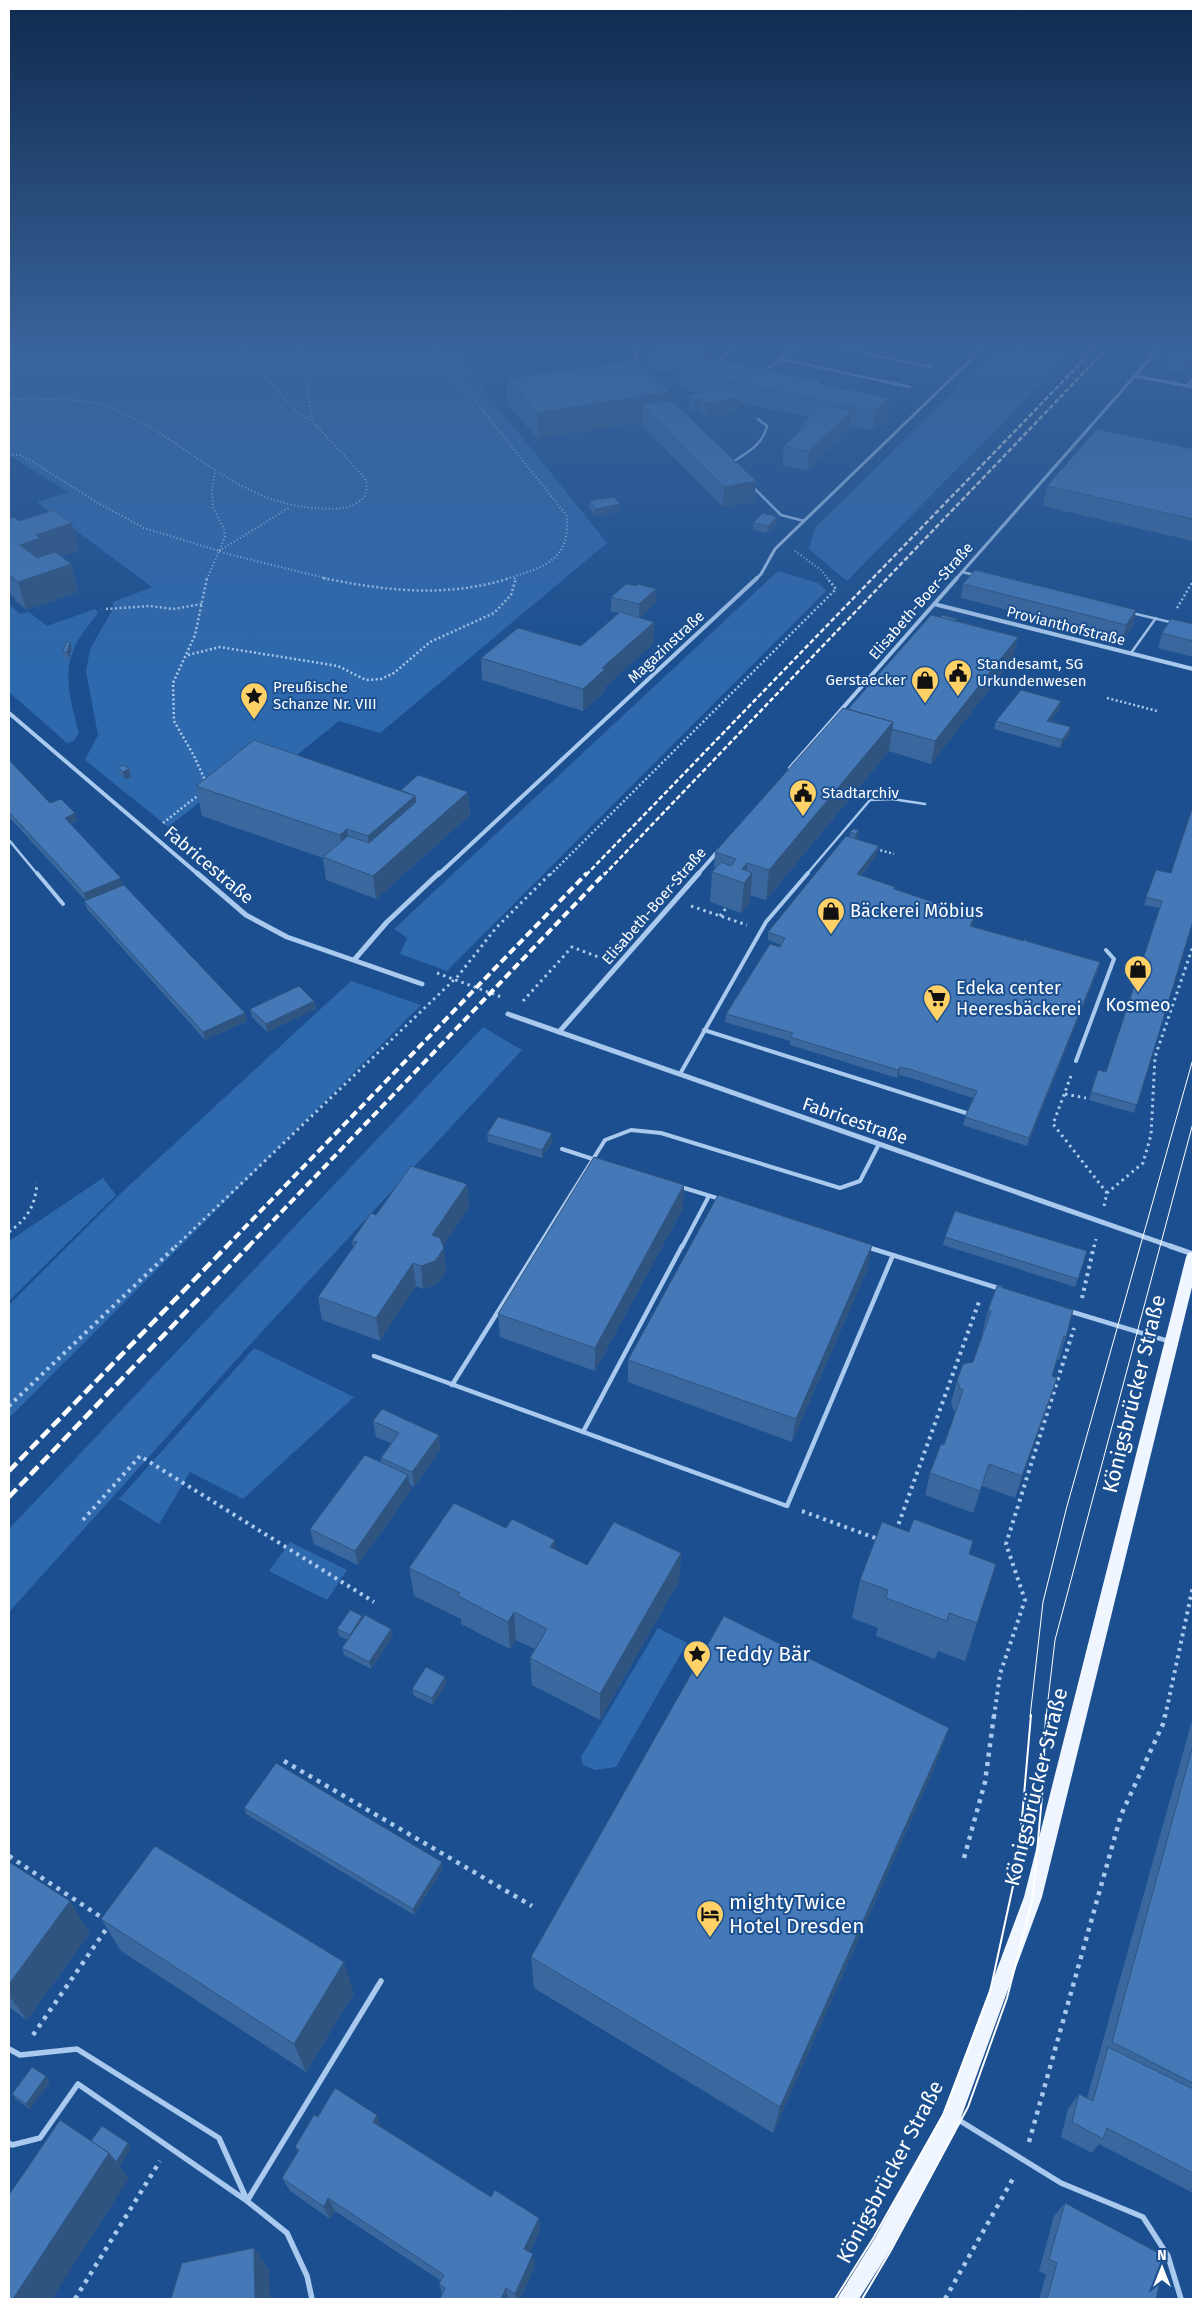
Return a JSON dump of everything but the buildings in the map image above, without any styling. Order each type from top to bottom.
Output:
[{"type":"main road","name":"Königsbrücker Straße","points":[[847,2299],[882,2245],[952,2116],[1033,1897],[1193,1255]]},
{"type":"street","name":"Magazinstraße","points":[[354,960],[387,922],[761,574],[776,549],[786,538],[875,452]]},
{"type":"street","name":"Elisabeth-Boer-Straße","points":[[784,774],[1068,452]]},
{"type":"street","name":"Provianthofstraße","points":[[934,604],[1193,669]]},
{"type":"street","name":"Fabricestraße","points":[[9,712],[246,915],[287,937],[422,984]]},
{"type":"street","name":"Elisabeth-Boer-Straße","points":[[559,1032],[719,849]]},
{"type":"street","name":"Fabricestraße","points":[[508,1014],[1101,1221],[1193,1255]]},
{"type":"lane","points":[[730,464],[747,452]]},
{"type":"lane","points":[[749,483],[781,515],[804,521]]},
{"type":"lane","points":[[962,572],[982,576]]},
{"type":"lane","points":[[1127,611],[1177,624]]},
{"type":"lane","points":[[1131,653],[1156,618]]},
{"type":"lane","points":[[680,1074],[761,930],[870,800],[892,799],[925,804]]},
{"type":"lane","points":[[9,840],[63,904]]},
{"type":"lane","points":[[1076,1061],[1114,959],[1106,950]]},
{"type":"lane","points":[[704,1030],[966,1113]]},
{"type":"lane","points":[[452,1385],[605,1140],[631,1130],[661,1133],[840,1188],[860,1181],[879,1144]]},
{"type":"lane","points":[[562,1149],[601,1162]]},
{"type":"lane","points":[[673,1184],[728,1202]]},
{"type":"lane","points":[[582,1432],[709,1196]]},
{"type":"lane","points":[[866,1246],[1010,1292]]},
{"type":"lane","points":[[374,1356],[787,1506],[893,1255]]},
{"type":"lane","points":[[1061,1308],[1172,1343]]},
{"type":"lane","points":[[247,2201],[381,1981]]},
{"type":"lane","points":[[9,2049],[20,2055],[77,2049],[219,2138],[247,2201]]},
{"type":"lane","points":[[9,2143],[12,2145],[40,2138],[78,2084],[247,2201],[287,2233],[307,2276],[312,2299]]},
{"type":"lane","points":[[952,2116],[1061,2183],[1143,2216],[1168,2256],[1181,2299]]},
{"type":"path","points":[[186,452],[215,471],[261,496],[291,507],[318,510],[336,509],[353,505],[367,496],[369,489],[365,478],[341,452]]},
{"type":"path","points":[[9,455],[26,457],[99,504],[142,527],[218,552],[302,573],[371,587],[431,592],[468,589],[496,584],[547,564],[560,554],[569,533],[567,516],[516,452]]},
{"type":"path","points":[[152,834],[171,815],[203,791],[204,778],[174,721],[173,683],[195,635],[208,574],[226,537],[214,507],[212,492],[215,471]]},
{"type":"path","points":[[218,552],[291,507]]},
{"type":"path","points":[[9,1406],[458,976],[496,928],[836,589],[821,570],[798,554],[786,538]]},
{"type":"path","points":[[187,655],[220,647],[338,666],[366,680],[381,679],[394,673],[430,642],[494,613],[511,595],[516,576]]},
{"type":"path","points":[[1176,610],[1193,581]]},
{"type":"path","points":[[106,609],[150,606],[173,609],[202,604]]},
{"type":"path","points":[[1107,698],[1157,711]]},
{"type":"path","points":[[875,849],[894,854]]},
{"type":"path","points":[[674,900],[761,930]]},
{"type":"path","points":[[720,916],[726,908]]},
{"type":"path","points":[[964,1858],[985,1782],[1000,1674],[1025,1600],[1006,1544],[1079,1314],[1107,1193],[1143,1163],[1151,1135],[1155,1056],[1193,946]]},
{"type":"path","points":[[520,1004],[572,947],[618,964]]},
{"type":"path","points":[[431,971],[511,1000]]},
{"type":"path","points":[[1076,1061],[1053,1124],[1107,1193]]},
{"type":"path","points":[[1065,1094],[1086,1098]]},
{"type":"path","points":[[9,1232],[25,1220],[35,1206],[38,1183]]},
{"type":"path","points":[[894,1535],[985,1284]]},
{"type":"path","points":[[83,1520],[140,1456],[145,1461],[374,1602]]},
{"type":"path","points":[[787,1506],[882,1541]]},
{"type":"path","points":[[945,2299],[1024,2160],[1121,1815],[1163,1724],[1193,1586]]},
{"type":"path","points":[[284,1761],[532,1906]]},
{"type":"path","points":[[9,1856],[110,1924]]},
{"type":"path","points":[[20,2055],[116,1916]]},
{"type":"path","points":[[75,2299],[169,2146]]},
{"type":"shaded area","points":[[9,452],[534,452],[607,543],[380,733],[339,721],[282,767],[254,760],[168,827],[85,760],[98,735],[86,671],[90,649],[113,609],[113,602],[152,587],[37,502],[68,492],[12,457],[9,457]]},
{"type":"shaded area","points":[[893,452],[974,452],[847,581],[809,549],[815,528]]},
{"type":"shaded area","points":[[778,571],[818,583],[826,591],[447,971],[400,954],[407,938],[394,929]]},
{"type":"shaded area","points":[[9,605],[20,614],[29,612],[47,626],[95,609],[98,613],[79,639],[70,659],[69,691],[79,733],[74,741],[67,743],[9,692]]},
{"type":"shaded area","points":[[351,981],[421,1005],[9,1418],[9,1305],[121,1193]]},
{"type":"shaded area","points":[[483,1027],[522,1050],[257,1337],[9,1612],[9,1529]]},
{"type":"shaded area","points":[[103,1178],[116,1195],[9,1301],[9,1241]]},
{"type":"shaded area","points":[[254,1348],[354,1397],[243,1499],[190,1472],[159,1524],[119,1499]]},
{"type":"shaded area","points":[[290,1542],[347,1570],[327,1600],[269,1571]]},
{"type":"shaded area","points":[[658,1628],[687,1643],[616,1767],[595,1770],[583,1765],[581,1757]]},
{"type":"tram line","points":[[1030,1717],[1043,1602],[1067,1506],[1193,1059]]},
{"type":"tram line","points":[[1046,1717],[1055,1640],[1193,1123]]},
{"type":"tram line","points":[[835,2299],[874,2237],[943,2115],[990,1992],[1013,1886],[1020,1841],[1031,1715]]},
{"type":"tram line","points":[[862,2299],[890,2252],[968,2107],[1007,1998],[1033,1897],[1042,1796],[1046,1715]]},
{"type":"railway","points":[[586,875],[995,452]]},
{"type":"railway","points":[[604,875],[1008,452]]},
{"type":"railway","points":[[226,1247],[587,873]]},
{"type":"railway","points":[[248,1247],[605,873]]},
{"type":"railway","points":[[9,1471],[227,1246]]},
{"type":"railway","points":[[9,1497],[249,1246]]},
{"type":"place","name":"Standesamt, SG Urkundenwesen","points":[[958,697]]},
{"type":"place","name":"Gerstaecker","points":[[925,704]]},
{"type":"place","name":"Preußische Schanze Nr. VIII","points":[[254,720]]},
{"type":"place","name":"Stadtarchiv","points":[[803,817]]},
{"type":"place","name":"Bäckerei Möbius","points":[[831,935]]},
{"type":"place","name":"Kosmeo","points":[[1138,993]]},
{"type":"place","name":"Edeka center Heeresbäckerei","points":[[937,1022]]},
{"type":"place","name":"Teddy Bär","points":[[697,1678]]},
{"type":"place","name":"mightyTwice Hotel Dresden","points":[[710,1938]]}]
